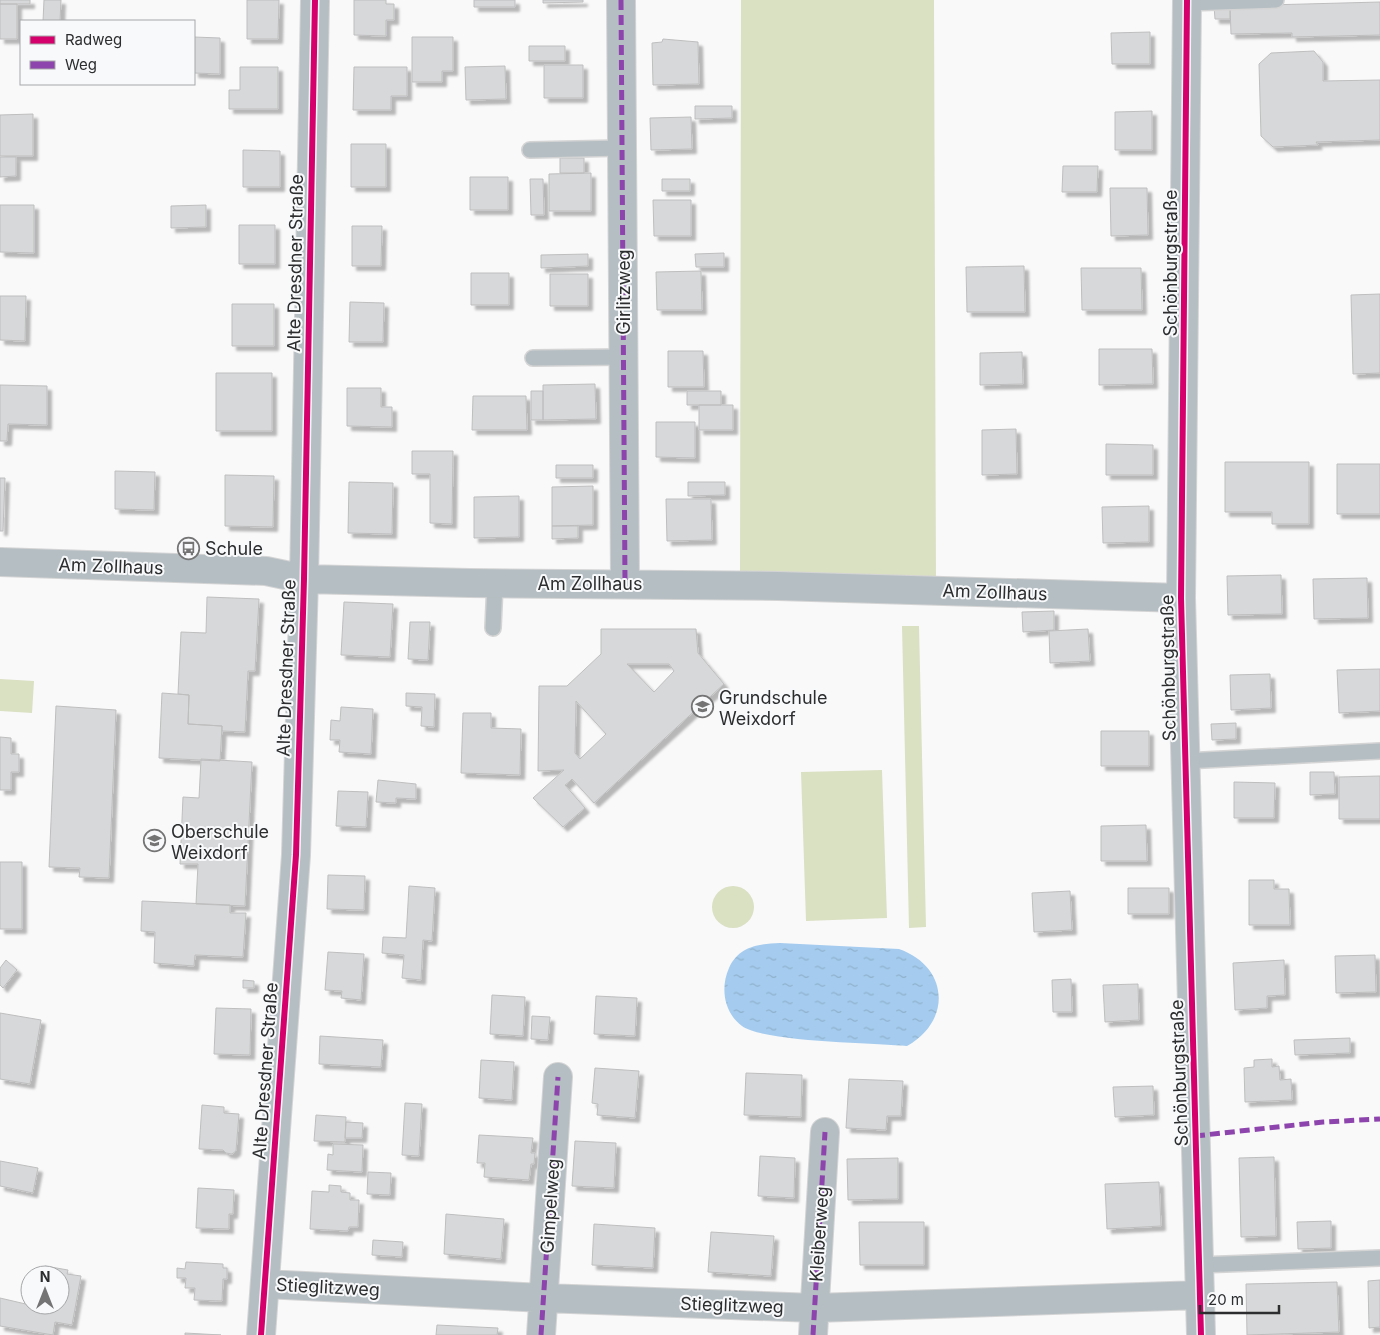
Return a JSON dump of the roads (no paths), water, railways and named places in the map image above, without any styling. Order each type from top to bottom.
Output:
[{"type":"street","name":"Alte Dresdner Straße","points":[[261,1335],[296,855],[304,579],[315,0]]},
{"type":"street","name":"Girlitzweg","points":[[621,0],[625,583]]},
{"type":"street","name":"Schönburgstraße","points":[[1187,1],[1181,598],[1201,1335]]},
{"type":"street","name":"Am Zollhaus","points":[[0,562],[266,571],[304,579],[495,584],[625,583],[1181,598]]},
{"type":"street","name":"Gimpelweg","points":[[541,1335],[558,1077]]},
{"type":"street","name":"Kleiberweg","points":[[814,1335],[825,1132]]},
{"type":"street","name":"Stieglitzweg","points":[[265,1284],[544,1298],[815,1308],[1200,1295]]},
{"type":"lane","points":[[1187,1],[1276,0]]},
{"type":"lane","points":[[530,150],[622,148]]},
{"type":"lane","points":[[533,358],[623,357]]},
{"type":"lane","points":[[493,628],[495,584]]},
{"type":"lane","points":[[1186,761],[1380,751]]},
{"type":"lane","points":[[1199,1265],[1380,1258]]},
{"type":"water","points":[[780,943],[899,949],[915,957],[927,968],[935,980],[939,994],[938,1008],[932,1022],[922,1035],[907,1046],[795,1039],[754,1031],[742,1026],[731,1014],[725,1000],[726,976],[729,968],[738,955],[750,948]]},
{"type":"place","name":"Schule","points":[[189,548]]},
{"type":"place","name":"Grundschule Weixdorf","points":[[703,707]]},
{"type":"place","name":"Oberschule Weixdorf","points":[[155,841]]}]
